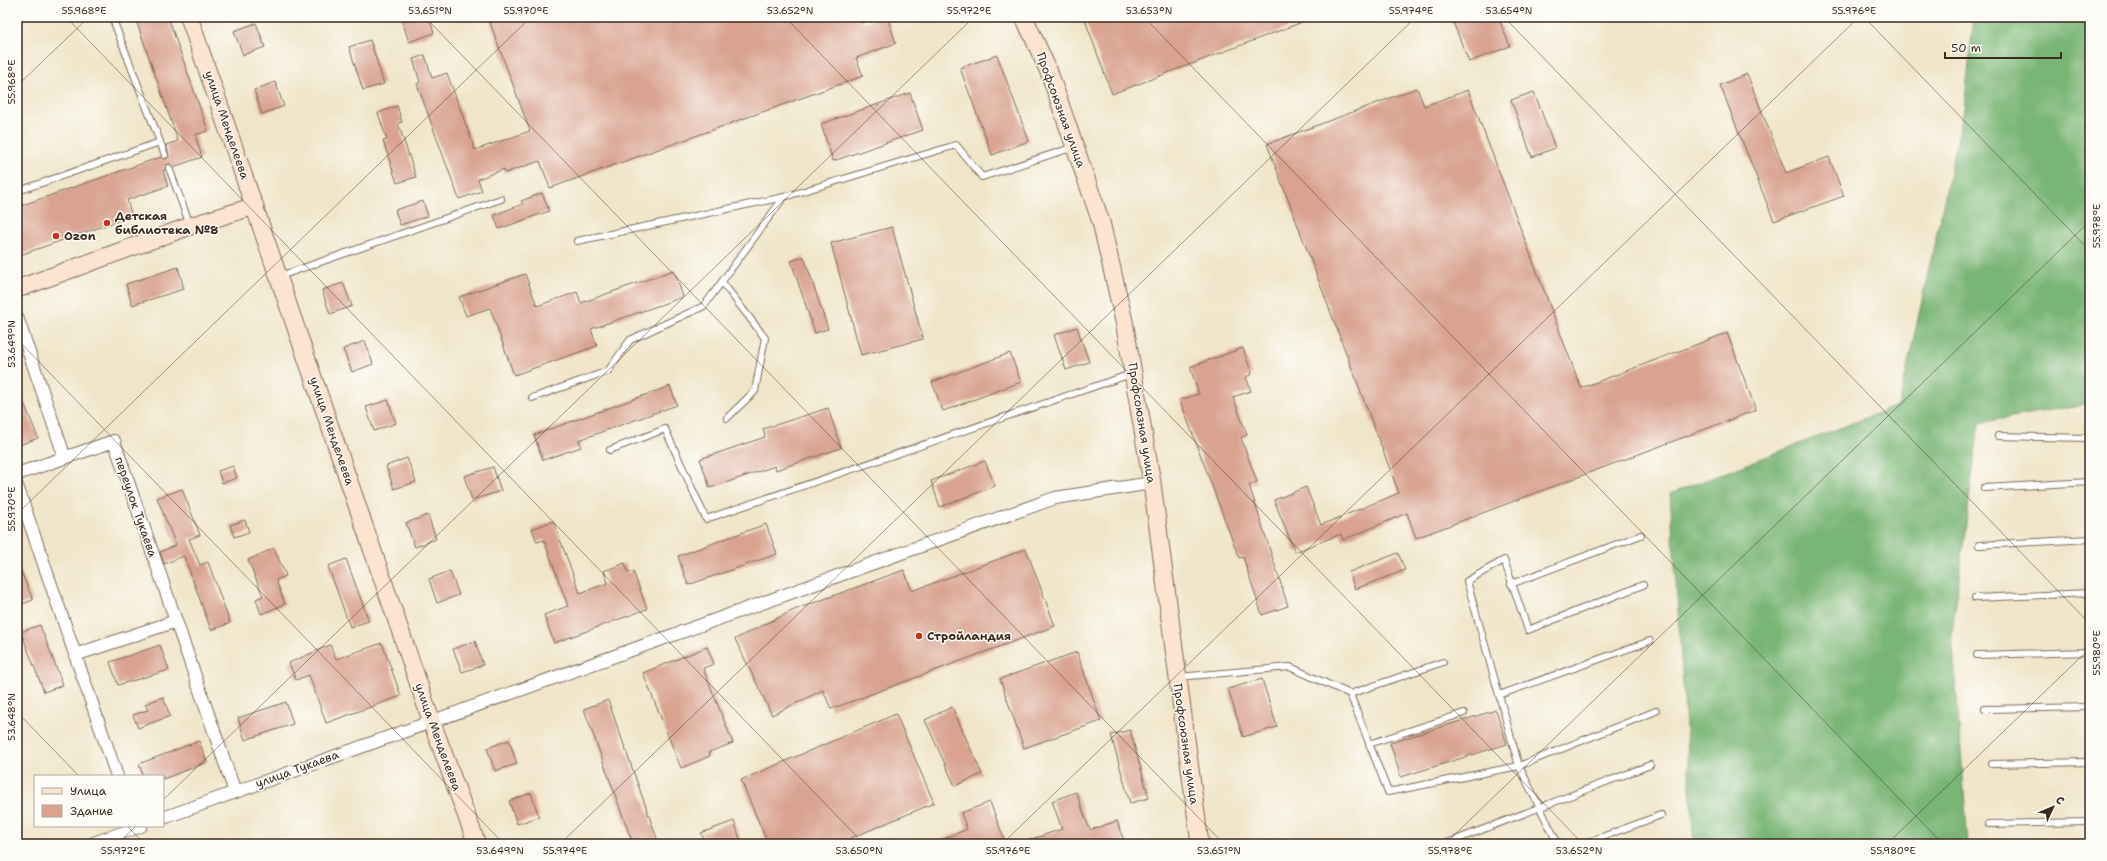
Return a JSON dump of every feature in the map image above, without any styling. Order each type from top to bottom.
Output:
[{"type":"street","name":"улица Менделеева","points":[[190,17],[431,720],[477,844]]},
{"type":"street","name":"Профсоюзная улица","points":[[1024,17],[1049,72],[1101,222],[1134,372],[1152,483],[1200,844]]},
{"type":"street","points":[[17,289],[190,226],[255,206]]},
{"type":"street","points":[[17,317],[65,458]]},
{"type":"street","name":"переулок Тукаева","points":[[17,474],[114,441],[235,792]]},
{"type":"street","name":"улица Тукаева","points":[[164,818],[431,720],[1055,498],[1152,483]]},
{"type":"street","points":[[17,486],[117,775]]},
{"type":"street","points":[[75,655],[176,621]]},
{"type":"street","points":[[91,844],[137,827]]},
{"type":"lane","points":[[112,17],[165,155]]},
{"type":"lane","points":[[17,186],[24,189],[160,142]]},
{"type":"lane","points":[[577,241],[784,197],[956,145],[982,177],[1075,147]]},
{"type":"lane","points":[[169,168],[190,226]]},
{"type":"lane","points":[[532,398],[608,371],[630,340],[704,306],[784,197]]},
{"type":"lane","points":[[279,276],[501,199]]},
{"type":"lane","points":[[722,282],[765,338],[755,391],[727,418]]},
{"type":"lane","points":[[610,450],[665,429],[706,519],[1134,372]]},
{"type":"lane","points":[[1998,436],[2090,438]]},
{"type":"lane","points":[[1984,488],[2090,482]]},
{"type":"lane","points":[[1512,584],[1641,535]]},
{"type":"lane","points":[[1978,545],[2090,539]]},
{"type":"lane","points":[[1558,844],[1519,766],[1467,581],[1504,560],[1528,630],[1643,585]]},
{"type":"lane","points":[[1975,598],[2090,593]]},
{"type":"lane","points":[[1499,695],[1650,641]]},
{"type":"lane","points":[[1977,655],[2090,652]]},
{"type":"lane","points":[[1177,678],[1290,667],[1350,694],[1443,662]]},
{"type":"lane","points":[[1350,694],[1388,792],[1519,766],[1656,711]]},
{"type":"lane","points":[[1985,709],[2090,707]]},
{"type":"lane","points":[[1370,744],[1464,713]]},
{"type":"lane","points":[[1992,764],[2090,762]]},
{"type":"lane","points":[[1445,844],[1650,765]]},
{"type":"lane","points":[[1583,844],[1661,815]]},
{"type":"lane","points":[[1989,824],[2090,822]]},
{"type":"green space","points":[[1974,17],[2090,17],[2090,403],[1979,423],[1952,633],[1968,844],[1694,844],[1670,494],[1899,405],[1964,109]]},
{"type":"building","points":[[135,17],[168,17],[208,131],[195,135],[202,157],[173,167],[170,164],[166,165],[165,170],[163,171],[168,186],[127,200],[132,216],[17,256],[17,207],[161,157],[167,159],[169,155],[166,145],[178,141]]},
{"type":"building","points":[[401,17],[429,17],[434,33],[409,42]]},
{"type":"building","points":[[488,17],[860,17],[862,23],[878,17],[887,17],[896,43],[856,58],[863,76],[550,188],[540,161],[505,173],[504,169],[478,179],[482,191],[459,199],[417,84],[420,82],[413,59],[425,55],[432,78],[447,73],[475,150],[530,131]]},
{"type":"building","points":[[1084,17],[1313,17],[1313,18],[1112,94]]},
{"type":"building","points":[[1451,17],[1498,17],[1510,46],[1469,62]]},
{"type":"building","points":[[256,23],[265,47],[243,55],[234,31]]},
{"type":"building","points":[[370,40],[384,84],[363,90],[349,47]]},
{"type":"building","points":[[997,55],[1029,141],[992,155],[960,68]]},
{"type":"building","points":[[1747,74],[1786,173],[1829,157],[1844,196],[1774,221],[1720,85]]},
{"type":"building","points":[[275,82],[284,106],[262,114],[254,90]]},
{"type":"building","points":[[1417,88],[1424,106],[1468,90],[1581,388],[1727,333],[1756,410],[1416,538],[1407,513],[1343,540],[1341,534],[1295,552],[1274,500],[1306,487],[1321,525],[1399,493],[1267,144]]},
{"type":"building","points":[[1534,92],[1555,148],[1532,157],[1511,100]]},
{"type":"building","points":[[910,93],[923,130],[833,161],[821,124]]},
{"type":"building","points":[[397,106],[402,122],[398,123],[416,177],[397,183],[383,141],[387,140],[378,113]]},
{"type":"building","points":[[542,193],[549,211],[499,229],[494,215],[523,204],[521,201]]},
{"type":"building","points":[[423,201],[428,216],[400,225],[395,210]]},
{"type":"building","points":[[892,227],[923,339],[861,355],[831,243]]},
{"type":"building","points":[[804,257],[828,329],[815,333],[791,261]]},
{"type":"building","points":[[178,267],[184,289],[132,305],[126,284]]},
{"type":"building","points":[[674,270],[683,297],[591,329],[597,346],[514,375],[490,308],[466,316],[459,297],[525,274],[537,306],[577,292],[581,303]]},
{"type":"building","points":[[343,283],[352,306],[330,314],[322,290]]},
{"type":"building","points":[[1077,327],[1089,362],[1066,370],[1054,335]]},
{"type":"building","points":[[365,341],[373,364],[352,372],[343,349]]},
{"type":"building","points":[[1243,348],[1252,374],[1246,377],[1251,391],[1233,397],[1247,435],[1241,438],[1257,482],[1249,485],[1288,606],[1262,615],[1243,557],[1239,558],[1180,400],[1199,394],[1190,367]]},
{"type":"building","points":[[1010,353],[1021,382],[943,411],[932,382]]},
{"type":"building","points":[[17,385],[38,438],[17,446]]},
{"type":"building","points":[[670,386],[677,405],[579,440],[581,447],[543,460],[534,435]]},
{"type":"building","points":[[388,400],[396,423],[374,431],[366,407]]},
{"type":"building","points":[[828,408],[841,448],[776,470],[775,466],[710,488],[700,459],[765,437],[763,429]]},
{"type":"building","points":[[407,458],[416,482],[394,489],[386,466]]},
{"type":"building","points":[[985,461],[995,486],[940,507],[931,481]]},
{"type":"building","points":[[233,466],[237,478],[222,483],[218,471]]},
{"type":"building","points":[[493,467],[501,491],[472,500],[464,476]]},
{"type":"building","points":[[182,489],[200,535],[189,539],[200,565],[208,562],[230,623],[211,630],[184,556],[164,564],[160,552],[176,545],[157,498]]},
{"type":"building","points":[[428,515],[436,539],[415,547],[406,523]]},
{"type":"building","points":[[245,520],[249,532],[234,537],[230,525]]},
{"type":"building","points":[[553,521],[580,593],[608,583],[604,571],[625,563],[628,573],[633,571],[647,609],[554,643],[544,615],[568,606],[544,540],[537,542],[532,529]]},
{"type":"building","points":[[766,524],[777,554],[688,585],[678,556]]},
{"type":"building","points":[[274,548],[286,576],[276,580],[285,604],[261,614],[256,599],[263,596],[248,560]]},
{"type":"building","points":[[1026,549],[1055,626],[831,709],[823,690],[772,715],[735,639],[794,610],[904,570],[912,591]]},
{"type":"building","points":[[1398,553],[1405,570],[1355,589],[1349,572]]},
{"type":"building","points":[[346,559],[369,621],[350,627],[328,566]]},
{"type":"building","points":[[17,562],[33,600],[17,606]]},
{"type":"building","points":[[450,571],[459,595],[437,603],[429,579]]},
{"type":"building","points":[[40,625],[63,685],[44,692],[21,632]]},
{"type":"building","points":[[475,641],[483,665],[462,672],[453,649]]},
{"type":"building","points":[[382,643],[401,696],[326,723],[309,675],[296,680],[289,663],[330,645],[336,659]]},
{"type":"building","points":[[160,645],[169,670],[118,685],[110,662]]},
{"type":"building","points":[[707,647],[714,664],[703,668],[733,743],[709,752],[710,756],[681,768],[643,673]]},
{"type":"building","points":[[1077,652],[1101,721],[1024,748],[1000,679]]},
{"type":"building","points":[[1262,679],[1277,727],[1243,737],[1228,689]]},
{"type":"building","points":[[163,697],[170,716],[138,728],[133,715],[148,710],[145,704]]},
{"type":"building","points":[[608,700],[659,844],[633,844],[584,709]]},
{"type":"building","points":[[286,702],[293,724],[245,740],[238,718]]},
{"type":"building","points":[[952,707],[982,774],[955,786],[925,720]]},
{"type":"building","points":[[1496,710],[1507,744],[1401,777],[1390,743]]},
{"type":"building","points":[[896,714],[934,803],[837,844],[768,844],[741,780]]},
{"type":"building","points":[[1130,730],[1149,798],[1130,803],[1111,735]]},
{"type":"building","points":[[509,740],[517,764],[495,771],[487,748]]},
{"type":"building","points":[[199,741],[207,762],[164,779],[164,775],[143,775],[139,764]]},
{"type":"building","points":[[1076,792],[1090,830],[1117,821],[1125,844],[1024,844],[1023,842],[1062,829],[1052,801]]},
{"type":"building","points":[[531,793],[539,817],[517,824],[509,801]]},
{"type":"building","points":[[990,802],[1006,844],[932,844],[967,829],[961,813]]},
{"type":"building","points":[[734,821],[742,844],[706,844],[701,833]]},
{"type":"place","name":"Детская библиотека №8","points":[[107,223]]},
{"type":"place","name":"Ozon","points":[[56,236]]},
{"type":"place","name":"Стройландия","points":[[919,636]]}]
